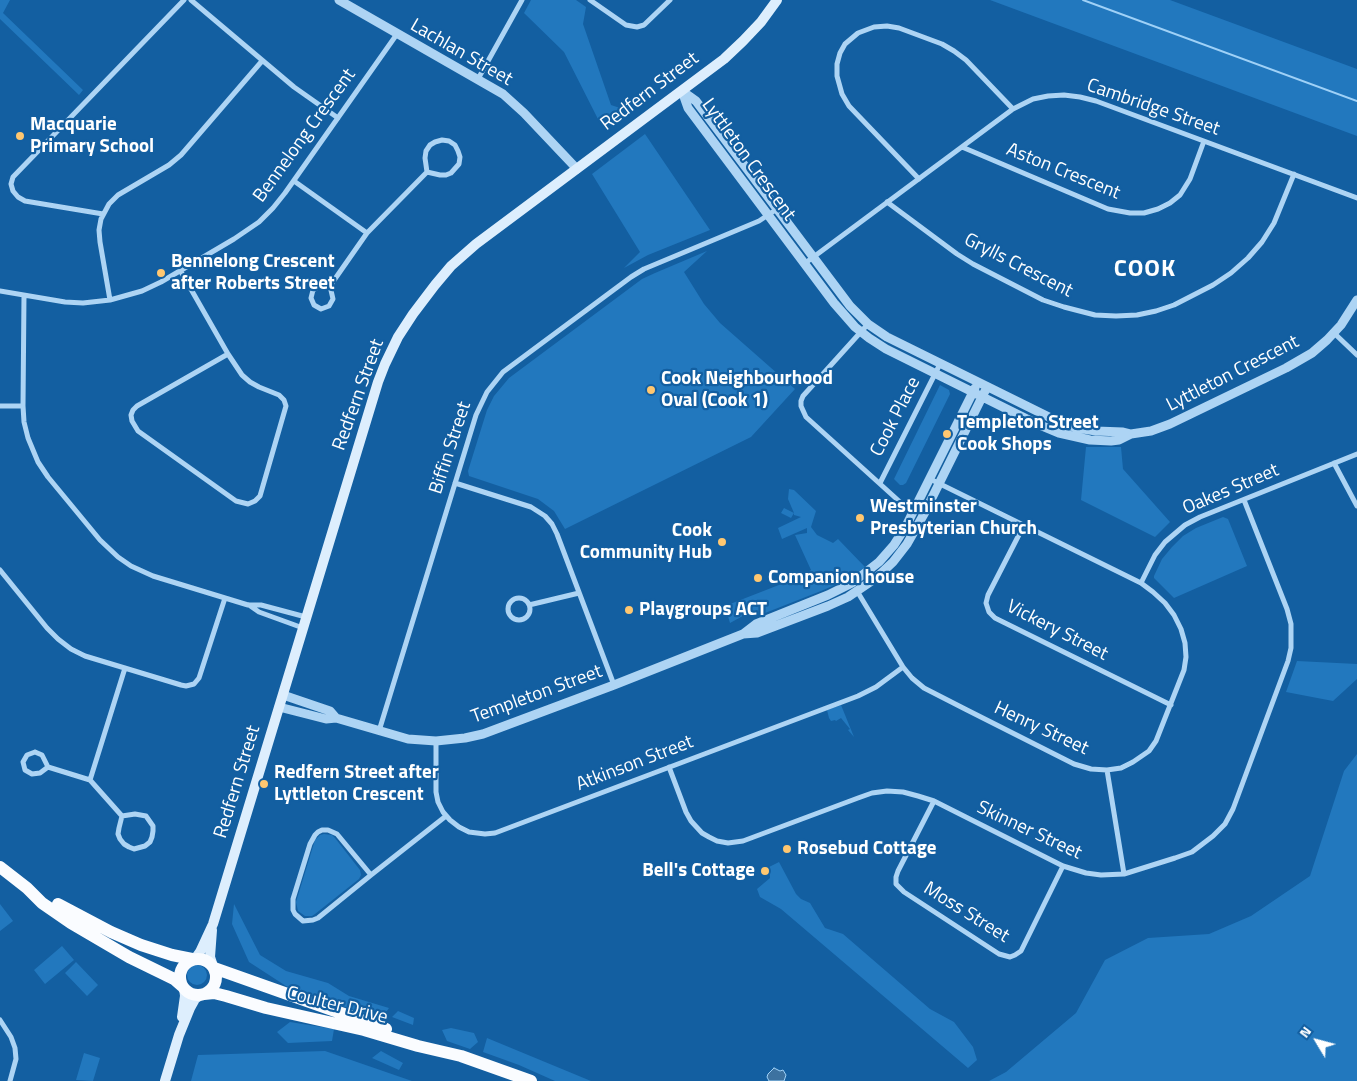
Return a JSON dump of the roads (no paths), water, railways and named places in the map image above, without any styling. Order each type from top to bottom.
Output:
[{"type":"main road","name":"Redfern Street","points":[[193,959],[200,952],[213,924],[378,382],[398,337],[413,314],[451,266],[476,244],[724,59],[761,22],[777,0]]},
{"type":"main road","points":[[0,867],[27,888],[42,903],[71,923],[129,957],[174,979],[192,994],[203,994]]},
{"type":"main road","points":[[27,888],[41,894],[68,911],[141,945],[172,955],[205,960],[213,967],[216,980],[209,991],[195,999],[190,1008],[179,1035],[165,1081]]},
{"type":"main road","name":"Redfern Street","points":[[213,924],[210,957],[213,967]]},
{"type":"main road","points":[[179,1035],[185,996],[180,974],[186,963],[193,959]]},
{"type":"main road","name":"Coulter Drive","points":[[213,967],[320,1006],[442,1047],[461,1056],[531,1081]]},
{"type":"main road","name":"Coulter Drive","points":[[203,994],[214,993],[266,1008],[364,1030],[461,1056]]},
{"type":"street","points":[[103,214],[25,201],[13,191],[13,177],[184,0]]},
{"type":"street","points":[[191,0],[294,87],[338,118]]},
{"type":"street","name":"Lachlan Street","points":[[339,0],[492,87],[524,113],[577,169]]},
{"type":"street","points":[[590,0],[626,25],[637,27],[644,25],[670,0]]},
{"type":"street","points":[[478,79],[520,1]]},
{"type":"street","points":[[919,179],[849,106],[842,94],[837,76],[837,64],[845,44],[858,32],[874,27],[886,26],[899,28],[942,44],[966,60],[1013,109]]},
{"type":"street","name":"Bennelong Crescent","points":[[0,291],[65,302],[84,303],[110,300],[142,291],[234,240],[251,228],[273,208],[397,34]]},
{"type":"street","points":[[110,300],[99,230],[103,214],[109,204],[118,196],[169,165],[181,155],[262,61]]},
{"type":"street","name":"Lyttleton Crescent","points":[[682,91],[696,101],[850,306],[868,324],[887,337],[1058,422],[1077,428],[1130,434]]},
{"type":"street","name":"Lyttleton Crescent","points":[[682,91],[688,108],[804,264],[842,313],[861,332],[886,349],[973,393],[1035,423],[1070,436],[1090,440],[1120,440],[1130,434],[1170,424],[1286,368],[1312,353],[1334,333],[1357,300]]},
{"type":"street","name":"Cambridge Street","points":[[804,264],[1013,109],[1033,99],[1048,96],[1064,95],[1096,101],[1357,198]]},
{"type":"street","points":[[442,140],[449,141],[455,145],[460,157],[456,169],[446,175],[428,172],[425,158],[426,151],[430,145],[442,140]]},
{"type":"street","name":"Aston Crescent","points":[[962,147],[1108,209],[1130,213],[1144,213],[1170,204],[1180,195],[1190,179],[1204,141]]},
{"type":"street","points":[[330,286],[367,233],[428,172]]},
{"type":"street","name":"Grylls Crescent","points":[[888,202],[973,264],[1044,300],[1064,308],[1095,315],[1136,315],[1174,305],[1232,273],[1262,242],[1274,223],[1294,174]]},
{"type":"street","points":[[294,181],[367,233]]},
{"type":"street","name":"Biffin Street","points":[[379,731],[479,407],[497,378],[644,268],[751,225],[777,209]]},
{"type":"street","points":[[180,270],[242,375],[258,387],[279,395],[284,400],[286,406],[260,496],[255,502],[248,504],[236,501],[146,437],[138,431],[132,421],[133,410],[137,406],[228,354]]},
{"type":"street","points":[[320,286],[330,286],[333,295],[331,303],[325,308],[317,308],[310,298],[313,290],[320,286]]},
{"type":"street","points":[[24,295],[23,406],[28,438],[38,462],[100,540],[111,552],[138,570],[248,605],[259,612],[303,628]]},
{"type":"street","points":[[868,324],[803,396],[801,406],[806,417],[900,502],[924,514]]},
{"type":"street","points":[[1334,333],[1357,355]]},
{"type":"street","name":"Cook Place","points":[[880,483],[940,364]]},
{"type":"street","name":"Templeton Street","points":[[279,707],[326,719],[336,718],[408,739],[436,741],[465,738],[483,734],[614,685],[743,634],[756,624],[828,595],[852,583],[879,562],[894,545],[915,510],[978,383]]},
{"type":"street","name":"Templeton Street","points":[[743,634],[757,633],[828,606],[857,592],[893,562],[907,544],[924,514],[986,387]]},
{"type":"street","points":[[0,406],[23,406]]},
{"type":"street","name":"Oakes Street","points":[[1141,583],[1155,555],[1178,530],[1200,517],[1357,454]]},
{"type":"street","points":[[1334,463],[1357,506]]},
{"type":"street","name":"Henry Street","points":[[852,583],[903,667],[924,688],[1074,764],[1091,769],[1107,770],[1121,768],[1148,751],[1160,735],[1184,670],[1186,657],[1185,643],[1177,622],[1165,603],[1141,583],[930,479]]},
{"type":"street","points":[[455,483],[531,507],[545,516],[552,524],[614,685]]},
{"type":"street","name":"Skinner Street","points":[[669,767],[691,821],[702,833],[712,839],[728,843],[742,841],[872,793],[887,791],[902,792],[934,801],[1063,866],[1086,873],[1102,875],[1124,874],[1192,852],[1213,836],[1224,824],[1237,801],[1288,662],[1291,648],[1292,632],[1287,608],[1244,500]]},
{"type":"street","name":"Vickery Street","points":[[1024,525],[988,595],[986,603],[989,612],[995,618],[1171,705]]},
{"type":"street","points":[[1,574],[47,628],[71,649],[85,656],[186,686],[194,684],[199,678],[225,598]]},
{"type":"street","points":[[529,605],[579,593]]},
{"type":"street","points":[[517,598],[525,600],[529,605],[528,614],[522,619],[514,618],[508,611],[510,602],[517,598]]},
{"type":"street","points":[[248,605],[261,605],[306,617]]},
{"type":"street","name":"Atkinson Street","points":[[446,816],[459,827],[469,832],[496,833],[858,696],[876,687],[903,667]]},
{"type":"street","points":[[90,780],[125,668]]},
{"type":"street","name":"Templeton Street","points":[[282,695],[330,711],[336,718]]},
{"type":"street","points":[[371,875],[337,834],[333,831],[322,830],[314,835],[310,844],[293,900],[293,910],[303,921],[318,918],[446,816],[438,802],[436,792],[436,741]]},
{"type":"street","points":[[31,753],[39,753],[45,759],[48,767],[40,773],[32,774],[24,766],[25,758],[31,753]]},
{"type":"street","points":[[48,767],[90,780],[122,816]]},
{"type":"street","points":[[1107,770],[1124,874]]},
{"type":"street","name":"Moss Street","points":[[934,801],[898,871],[896,884],[904,892],[999,954],[1010,957],[1021,950],[1063,866]]},
{"type":"street","points":[[135,814],[146,816],[153,826],[150,842],[145,846],[134,849],[128,847],[118,834],[122,816],[135,814]]},
{"type":"street","points":[[0,1020],[11,1037],[15,1048],[16,1059],[10,1081]]},
{"type":"waterway","points":[[1083,0],[1357,101]]},
{"type":"place","name":"Macquarie Primary School","points":[[20,136]]},
{"type":"place","name":"Bennelong Crescent after Roberts Street","points":[[161,273]]},
{"type":"place","name":"Cook Neighbourhood Oval (Cook 1)","points":[[651,390]]},
{"type":"place","name":"Templeton Street Cook Shops","points":[[947,434]]},
{"type":"place","name":"Westminster Presbyterian Church","points":[[860,518]]},
{"type":"place","name":"Cook Community Hub","points":[[722,542]]},
{"type":"place","name":"Companion house","points":[[758,578]]},
{"type":"place","name":"Playgroups ACT","points":[[629,610]]},
{"type":"place","name":"Redfern Street after Lyttleton Crescent","points":[[264,784]]},
{"type":"place","name":"Rosebud Cottage","points":[[787,849]]},
{"type":"place","name":"Bell's Cottage","points":[[765,871]]},
{"type":"district","name":"COOK","points":[[1145,270]]}]
